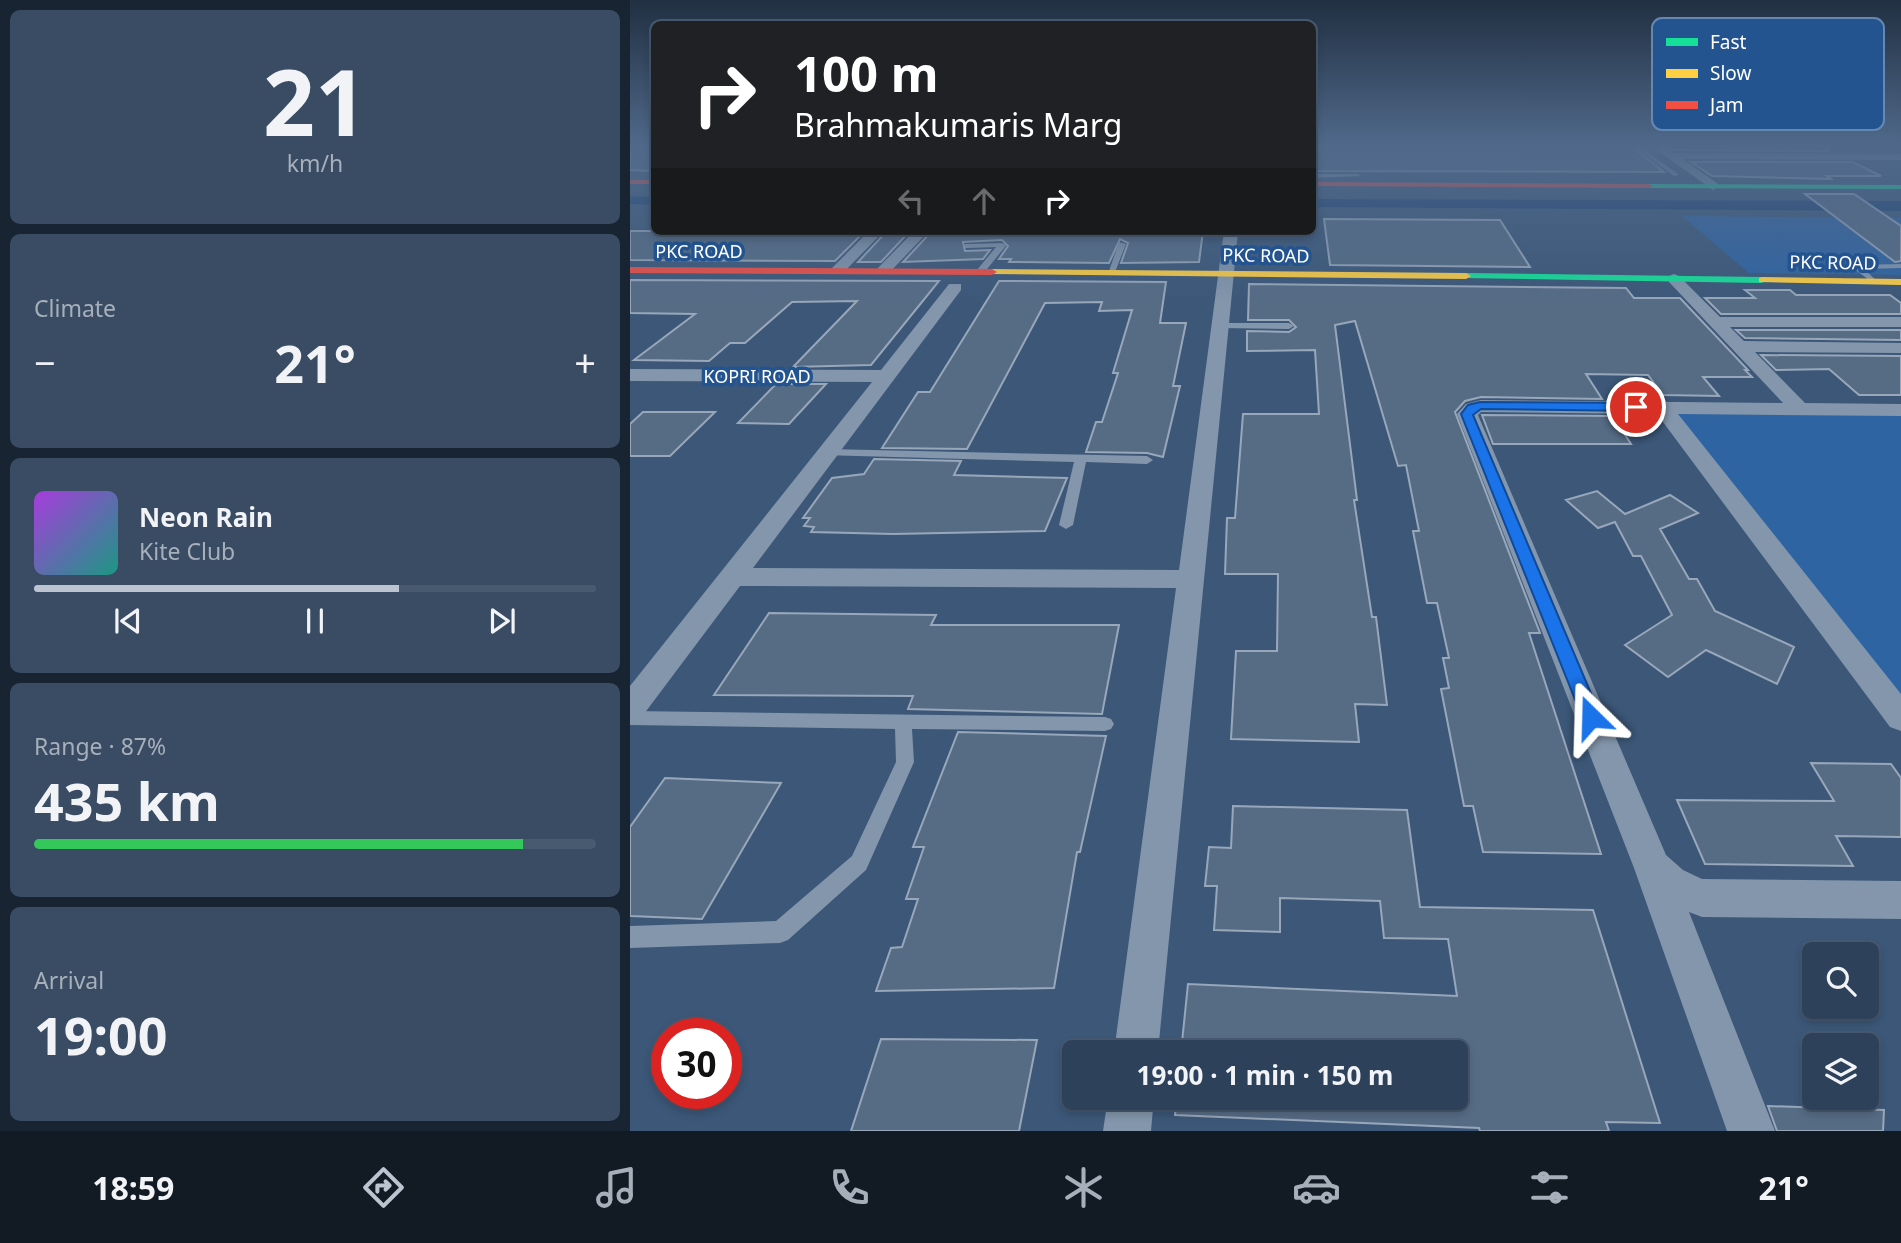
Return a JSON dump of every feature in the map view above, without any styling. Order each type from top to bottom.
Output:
[{"type":"main road","name":"PKC ROAD","points":[[630,270],[1226,273],[1901,282]]},
{"type":"street","points":[[837,271],[873,235]]},
{"type":"street","points":[[883,271],[918,235]]},
{"type":"street","points":[[1137,1040],[1231,235]]},
{"type":"street","points":[[1675,279],[1800,409]]},
{"type":"street","points":[[630,709],[955,287]]},
{"type":"street","points":[[1716,322],[1901,322]]},
{"type":"street","points":[[1740,346],[1901,348]]},
{"type":"street","name":"KOPRI ROAD","points":[[630,375],[885,376]]},
{"type":"street","points":[[1751,1131],[1653,868],[1467,414],[1480,405],[1901,410]]},
{"type":"street","points":[[1662,407],[1901,718]]},
{"type":"street","points":[[731,577],[1191,579]]},
{"type":"street","points":[[1653,868],[1670,884],[1702,898],[1901,900]]},
{"type":"street","points":[[1127,1131],[1129,1110]]},
{"type":"lane","points":[[1111,272],[1122,244]]},
{"type":"lane","points":[[968,246],[1002,245],[980,272]]},
{"type":"lane","points":[[1874,282],[1856,267],[1901,266]]},
{"type":"lane","points":[[1220,325],[1289,326]]},
{"type":"lane","points":[[826,453],[1147,460]]},
{"type":"lane","points":[[1066,525],[1081,458]]},
{"type":"lane","points":[[630,718],[1105,724]]},
{"type":"lane","points":[[630,937],[780,932],[859,863],[905,762],[902,721]]},
{"type":"shaded area","points":[[1682,216],[1901,218],[1901,275],[1749,273]]},
{"type":"shaded area","points":[[1662,407],[1901,410],[1901,718]]},
{"type":"building","points":[[1810,198],[1860,198],[1901,226],[1901,261],[1895,262]]},
{"type":"building","points":[[1324,219],[1500,220],[1530,267],[1330,265]]},
{"type":"building","points":[[630,231],[651,231],[651,235],[861,235],[835,261],[630,260]]},
{"type":"building","points":[[883,235],[906,235],[881,262],[858,262]]},
{"type":"building","points":[[928,235],[1202,235],[1199,262],[1121,263],[1128,243],[1120,239],[1109,263],[1009,262],[1011,259],[999,259],[1008,246],[1002,240],[963,242],[965,251],[990,250],[983,259],[903,262]]},
{"type":"building","points":[[630,280],[939,281],[871,365],[793,367],[857,301],[792,302],[745,343],[730,343],[709,361],[634,360],[695,314],[630,313]]},
{"type":"building","points":[[999,281],[1166,282],[1160,323],[1186,323],[1173,386],[1180,386],[1163,457],[1147,453],[1086,452],[1096,422],[1102,422],[1118,373],[1113,373],[1132,310],[1099,311],[1102,302],[1045,303],[967,449],[882,448],[918,392],[930,392]]},
{"type":"building","points":[[1249,284],[1626,288],[1634,298],[1680,298],[1748,370],[1745,370],[1752,377],[1703,377],[1719,396],[1663,395],[1648,375],[1586,374],[1602,399],[1481,397],[1465,401],[1455,412],[1540,633],[1529,633],[1601,854],[1483,852],[1473,806],[1464,806],[1441,689],[1449,688],[1443,658],[1449,658],[1437,603],[1427,603],[1413,531],[1419,531],[1406,465],[1398,466],[1355,321],[1335,325],[1357,500],[1354,500],[1372,617],[1376,617],[1387,705],[1355,704],[1359,742],[1231,739],[1236,651],[1277,651],[1278,574],[1225,574],[1227,518],[1235,518],[1243,414],[1319,414],[1315,350],[1247,351],[1247,331],[1289,332],[1296,327],[1289,320],[1248,320]]},
{"type":"building","points":[[1745,290],[1790,290],[1796,295],[1890,295],[1901,303],[1901,314],[1721,314],[1705,298],[1755,298]]},
{"type":"building","points":[[1736,330],[1901,330],[1901,340],[1745,338]]},
{"type":"building","points":[[1761,355],[1901,356],[1901,395],[1859,395],[1829,369],[1776,370]]},
{"type":"building","points":[[776,384],[826,384],[789,424],[738,423]]},
{"type":"building","points":[[643,412],[715,412],[670,456],[630,456],[630,424]]},
{"type":"building","points":[[1482,415],[1613,416],[1631,444],[1493,444]]},
{"type":"building","points":[[874,459],[961,461],[954,475],[1067,478],[1045,531],[893,534],[811,532],[814,527],[804,526],[810,518],[803,518],[832,478],[864,474]]},
{"type":"building","points":[[1597,491],[1625,514],[1670,495],[1698,513],[1660,529],[1689,579],[1697,579],[1715,611],[1794,647],[1777,684],[1706,650],[1668,677],[1625,645],[1672,615],[1641,556],[1633,556],[1615,522],[1598,528],[1566,500]]},
{"type":"building","points":[[769,613],[936,615],[931,625],[1119,625],[1102,714],[908,709],[913,696],[714,695]]},
{"type":"building","points":[[958,732],[1106,736],[1080,852],[1077,852],[1054,988],[876,991],[891,948],[902,947],[918,899],[906,899],[924,847],[913,847]]},
{"type":"building","points":[[1811,763],[1891,764],[1901,778],[1901,837],[1836,836],[1853,866],[1705,864],[1677,800],[1834,801]]},
{"type":"building","points":[[665,778],[781,783],[702,919],[630,916],[630,827]]},
{"type":"building","points":[[1233,806],[1407,810],[1420,907],[1593,910],[1660,1123],[1606,1122],[1609,1131],[1480,1131],[1479,1128],[1175,1115],[1176,1110],[1468,1110],[1468,1040],[1182,1040],[1188,984],[1457,996],[1448,939],[1384,938],[1380,901],[1280,898],[1280,932],[1214,930],[1217,886],[1205,886],[1209,847],[1231,848]]},
{"type":"building","points":[[881,1039],[1037,1040],[1019,1131],[851,1131]]},
{"type":"building","points":[[1768,1106],[1802,1107],[1802,1110],[1884,1110],[1883,1131],[1777,1131]]},
{"type":"waterway","points":[[630,200],[651,201]]},
{"type":"waterway","points":[[1316,203],[1901,206]]},
{"type":"traffic: fast","points":[[1466,276],[1762,280]]},
{"type":"traffic: slow","points":[[992,272],[1466,276]]},
{"type":"traffic: slow","points":[[1762,280],[1901,282]]},
{"type":"traffic: jam","points":[[630,270],[992,272]]},
{"type":"route","points":[[1591,717],[1467,414],[1469,410],[1480,405],[1636,407]]}]
